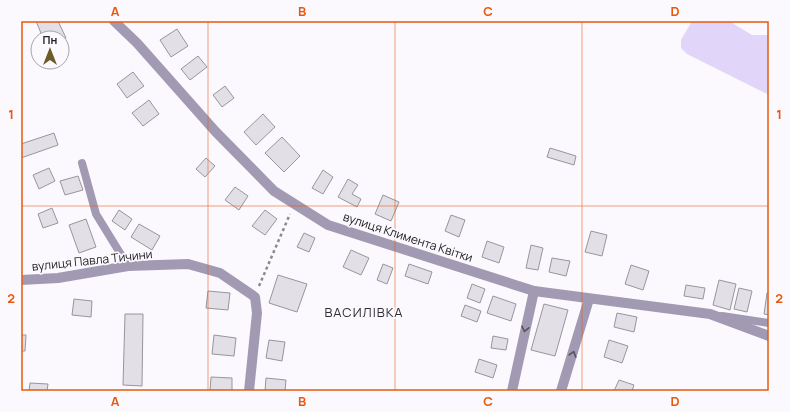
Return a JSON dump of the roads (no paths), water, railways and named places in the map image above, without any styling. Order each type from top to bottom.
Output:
[{"type":"street","name":"вулиця Климента Квітки","points":[[114,21],[137,43],[215,131],[274,191],[328,225],[534,291],[710,314],[769,336]]},
{"type":"street","name":"вулиця Павла Тичини","points":[[21,280],[58,278],[128,266],[188,264],[220,273],[255,297],[257,313],[249,391]]},
{"type":"street","points":[[512,391],[534,291]]},
{"type":"street","points":[[561,391],[589,299]]},
{"type":"lane","points":[[82,163],[96,214],[128,266]]},
{"type":"lane","points":[[710,314],[769,323]]},
{"type":"district","name":"ВАСИЛІВКА","points":[[364,312]]}]
